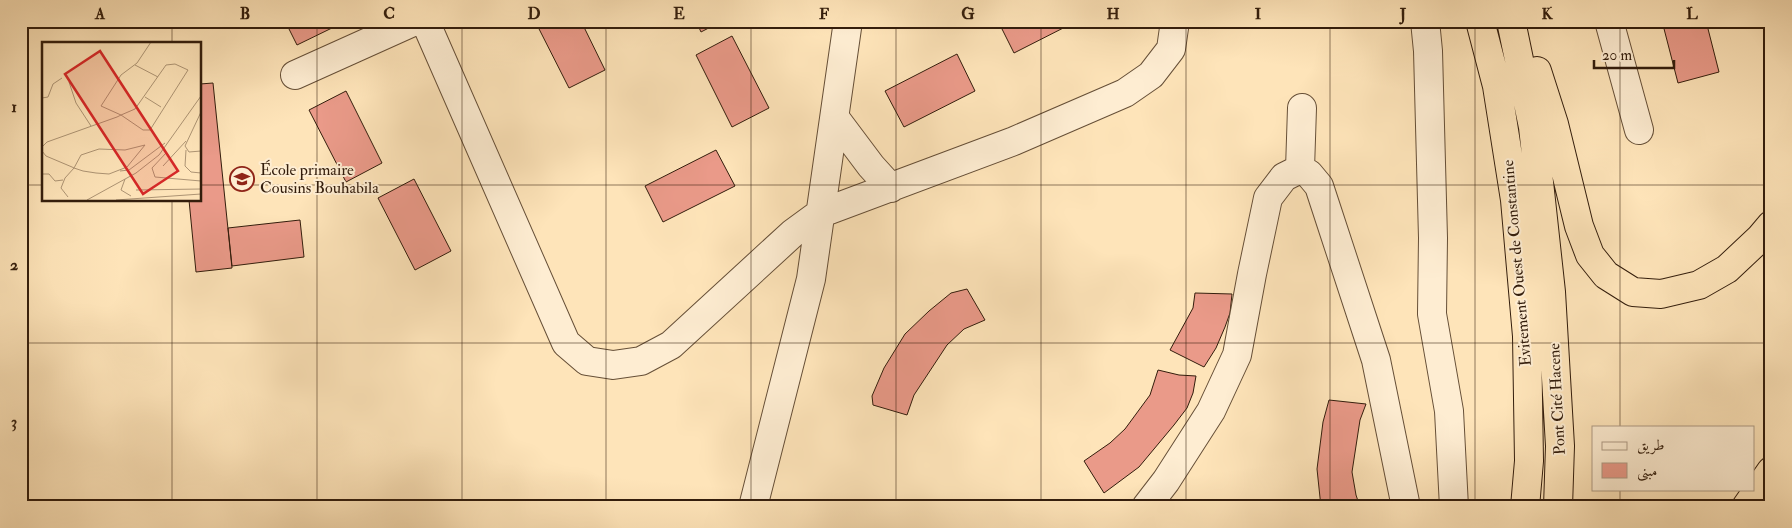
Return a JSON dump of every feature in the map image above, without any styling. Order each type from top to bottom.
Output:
[{"type":"highway","name":"Evitement Ouest de Constantine","points":[[1480,21],[1497,86],[1517,219],[1527,336],[1529,461],[1525,507]]},
{"type":"highway","name":"Evitement Ouest de Constantine","points":[[1511,21],[1533,127],[1552,292]]},
{"type":"highway","points":[[1521,21],[1554,124],[1579,226],[1590,255],[1606,276],[1633,292],[1661,294],[1699,285],[1727,270],[1771,225]]},
{"type":"highway","name":"Pont Cité Hacene","points":[[1552,292],[1560,446],[1558,507]]},
{"type":"highway","points":[[1746,507],[1771,471]]},
{"type":"street","points":[[295,75],[415,21]]},
{"type":"street","points":[[425,21],[566,343],[588,361],[613,365],[641,361],[671,345],[793,233],[819,214],[1014,141],[1125,93],[1151,75],[1171,49],[1175,21]]},
{"type":"street","points":[[753,507],[811,279],[848,21]]},
{"type":"street","points":[[1425,21],[1428,51],[1433,238],[1432,314],[1449,411],[1454,507]]},
{"type":"street","points":[[1609,21],[1639,130]]},
{"type":"street","points":[[1300,169],[1302,108]]},
{"type":"street","points":[[835,118],[871,166],[892,188]]},
{"type":"street","points":[[1146,507],[1166,481],[1211,411],[1237,355],[1268,198],[1284,177],[1300,169]]},
{"type":"street","points":[[1300,169],[1309,174],[1319,186],[1376,360],[1406,507]]},
{"type":"building","points":[[285,21],[331,21],[334,27],[297,45]]},
{"type":"building","points":[[535,21],[581,21],[605,70],[569,88]]},
{"type":"building","points":[[696,21],[722,21],[701,32]]},
{"type":"building","points":[[998,21],[1077,21],[1014,53]]},
{"type":"building","points":[[1258,21],[1272,21],[1259,25]]},
{"type":"building","points":[[1662,21],[1706,21],[1719,72],[1678,83]]},
{"type":"building","points":[[732,36],[769,108],[732,127],[696,55]]},
{"type":"building","points":[[957,54],[975,91],[904,127],[885,91]]},
{"type":"building","points":[[213,83],[232,268],[196,272],[189,201],[201,201],[201,84]]},
{"type":"building","points":[[346,91],[382,163],[346,182],[309,110]]},
{"type":"building","points":[[716,150],[735,186],[663,222],[645,186]]},
{"type":"building","points":[[414,179],[451,251],[415,270],[378,198]]},
{"type":"building","points":[[300,220],[304,257],[232,266],[228,228]]},
{"type":"building","points":[[967,289],[985,320],[964,329],[947,345],[914,395],[907,415],[873,405],[872,396],[884,368],[905,334],[951,293]]},
{"type":"building","points":[[1195,293],[1232,294],[1230,313],[1225,327],[1216,348],[1204,367],[1170,350],[1193,308]]},
{"type":"building","points":[[1158,370],[1179,375],[1196,376],[1193,393],[1187,408],[1139,467],[1104,493],[1084,461],[1110,443],[1125,429],[1150,395]]},
{"type":"building","points":[[1329,400],[1366,404],[1360,420],[1352,472],[1360,507],[1321,507],[1317,469],[1323,422]]},
{"type":"place","name":"École primaire Cousins Bouhabila","points":[[242,179]]}]
